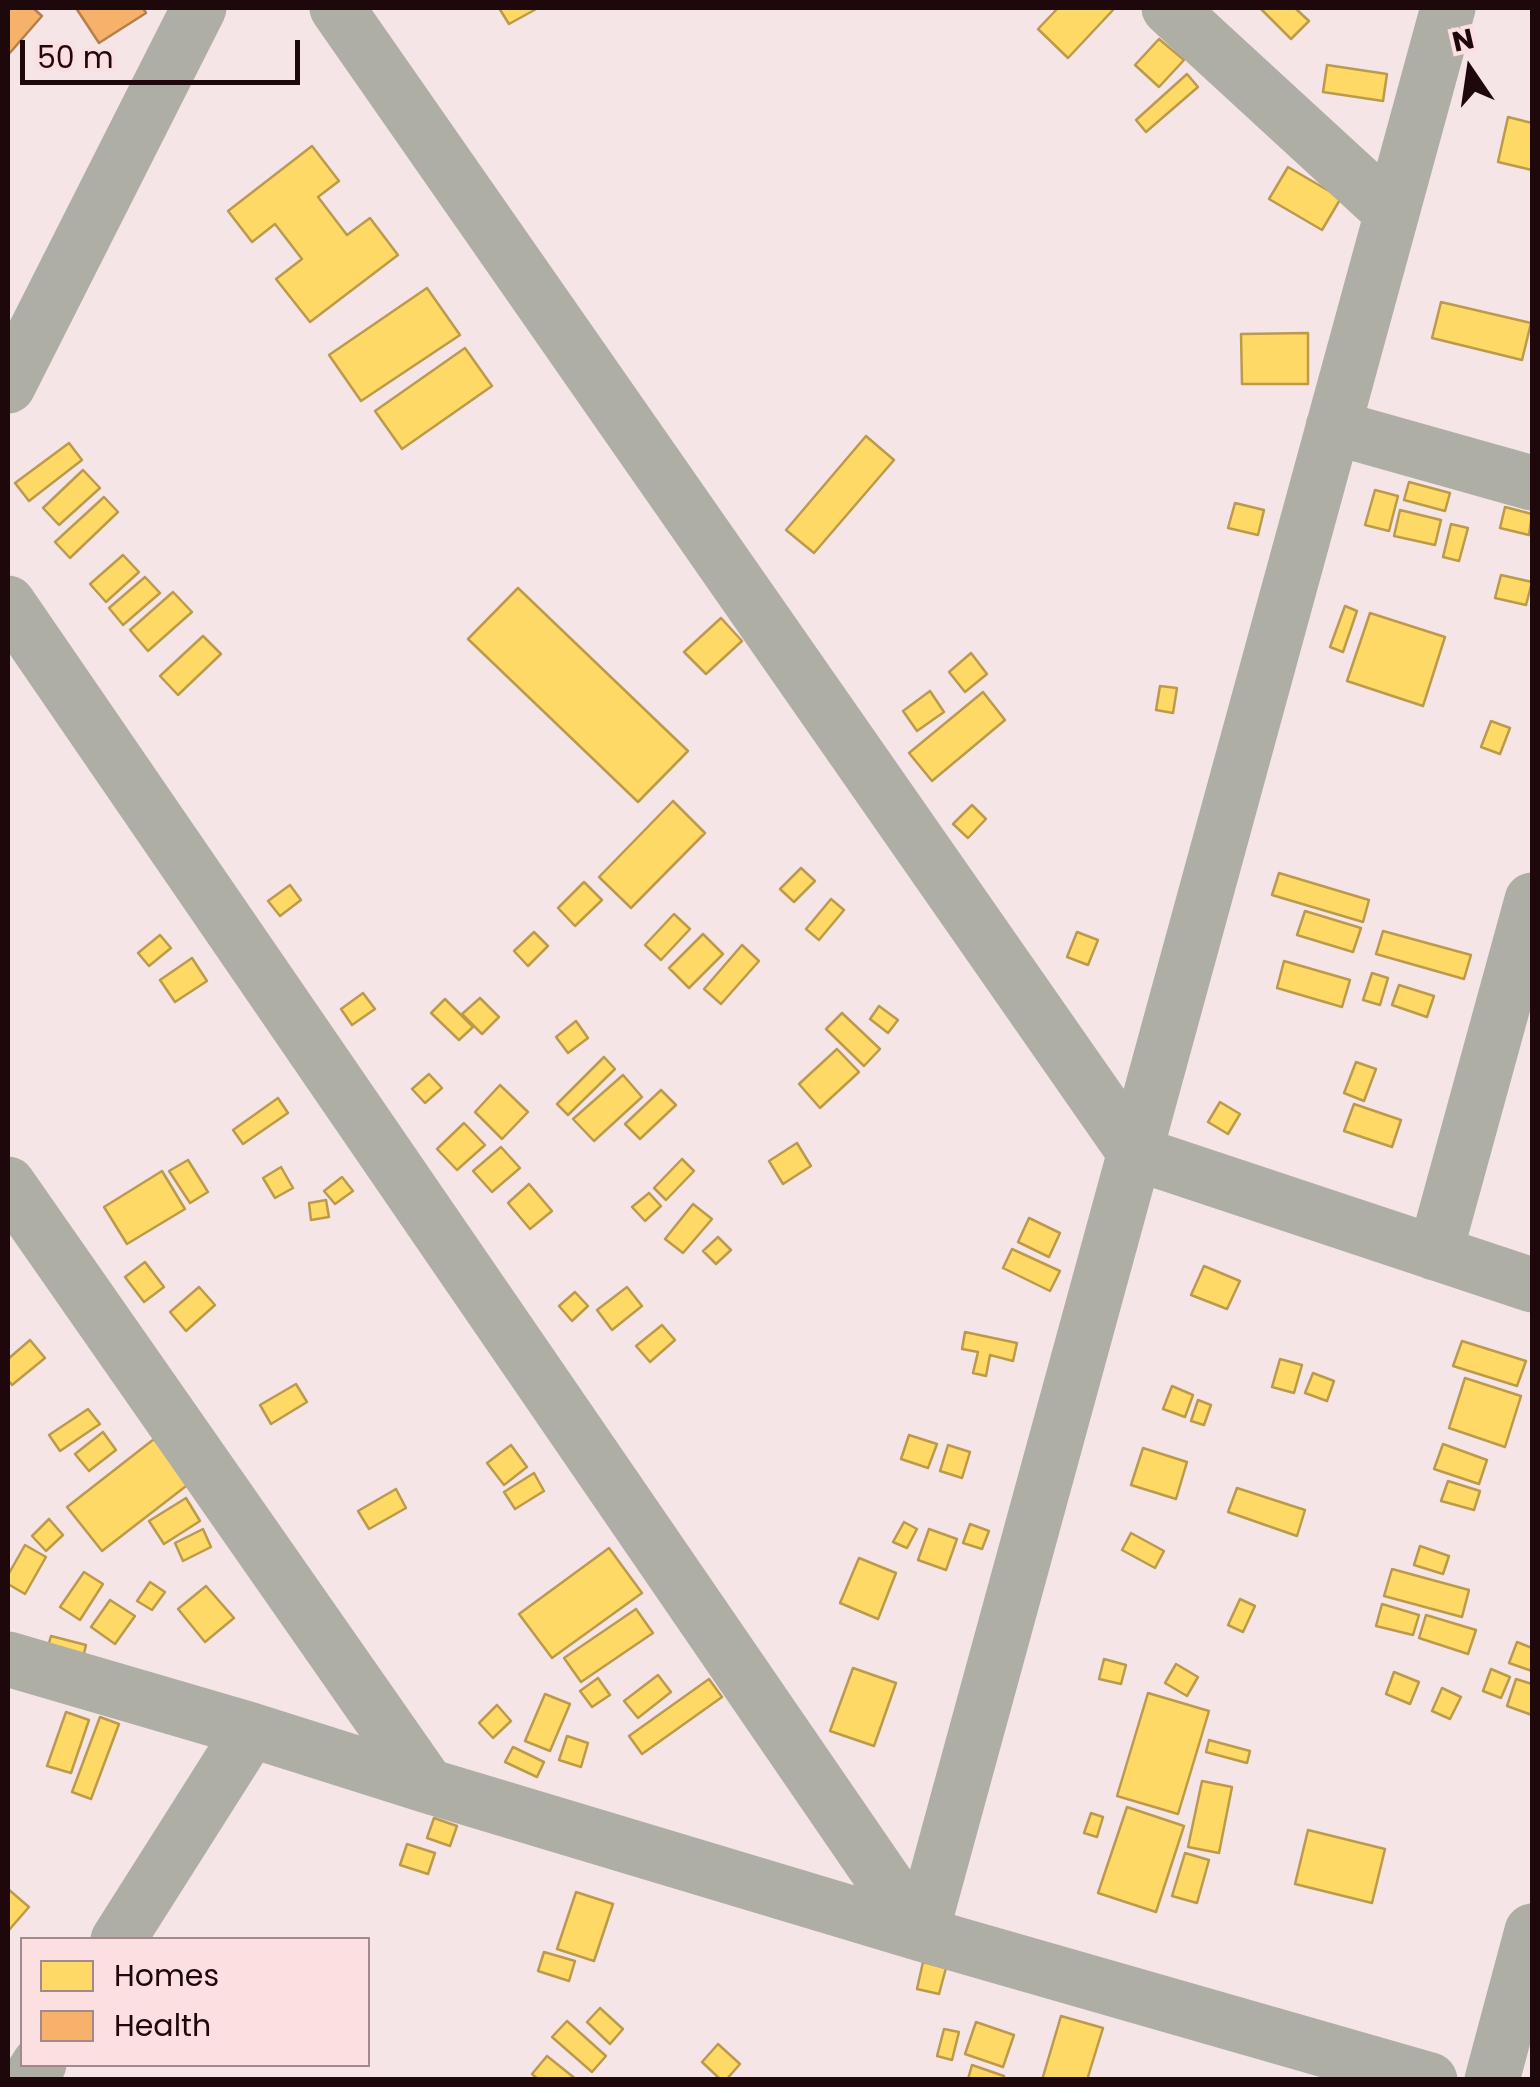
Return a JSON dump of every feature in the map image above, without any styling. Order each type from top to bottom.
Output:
[{"type":"street","points":[[8,386],[199,8]]},
{"type":"street","points":[[337,8],[1135,1153],[1532,1285]]},
{"type":"street","points":[[1168,8],[1392,213]]},
{"type":"street","points":[[921,1934],[1448,8]]},
{"type":"street","points":[[1333,427],[1532,483]]},
{"type":"street","points":[[8,604],[921,1934]]},
{"type":"street","points":[[1435,1253],[1532,900]]},
{"type":"street","points":[[8,1184],[428,1786]]},
{"type":"street","points":[[8,1659],[921,1934],[1430,2080]]},
{"type":"street","points":[[120,1937],[252,1730]]},
{"type":"street","points":[[1492,2080],[1532,1931]]},
{"type":"building: Homes","points":[[499,8],[538,8],[509,24]]},
{"type":"building: Homes","points":[[1058,8],[1113,10],[1068,58],[1038,29]]},
{"type":"building: Homes","points":[[1260,8],[1295,8],[1309,21],[1291,39]]},
{"type":"building: Homes","points":[[1159,39],[1184,60],[1159,87],[1135,65]]},
{"type":"building: Homes","points":[[1327,65],[1387,74],[1383,101],[1323,92]]},
{"type":"building: Homes","points":[[1187,74],[1198,87],[1146,132],[1136,120]]},
{"type":"building: Homes","points":[[1508,117],[1532,123],[1532,170],[1498,162]]},
{"type":"building: Homes","points":[[312,146],[339,181],[318,197],[347,235],[370,218],[398,255],[310,322],[276,279],[302,259],[275,224],[252,242],[228,211]]},
{"type":"building: Homes","points":[[1288,167],[1341,198],[1322,230],[1269,199]]},
{"type":"building: Homes","points":[[427,288],[460,335],[361,401],[329,355]]},
{"type":"building: Homes","points":[[1441,302],[1531,323],[1522,360],[1432,338]]},
{"type":"building: Homes","points":[[1308,333],[1308,384],[1242,384],[1241,334]]},
{"type":"building: Homes","points":[[465,348],[492,386],[402,449],[375,411]]},
{"type":"building: Homes","points":[[866,436],[894,460],[814,553],[786,530]]},
{"type":"building: Homes","points":[[69,443],[82,460],[29,501],[15,483]]},
{"type":"building: Homes","points":[[83,470],[100,488],[59,525],[43,508]]},
{"type":"building: Homes","points":[[1409,482],[1450,493],[1445,511],[1404,500]]},
{"type":"building: Homes","points":[[1375,490],[1398,496],[1389,531],[1365,525]]},
{"type":"building: Homes","points":[[104,497],[118,512],[70,558],[55,542]]},
{"type":"building: Homes","points":[[1235,503],[1264,510],[1258,535],[1228,528]]},
{"type":"building: Homes","points":[[1505,507],[1532,514],[1529,535],[1500,528]]},
{"type":"building: Homes","points":[[1400,510],[1441,520],[1435,545],[1394,536]]},
{"type":"building: Homes","points":[[1451,524],[1468,528],[1459,561],[1443,557]]},
{"type":"building: Homes","points":[[123,555],[139,572],[106,602],[90,584]]},
{"type":"building: Homes","points":[[1501,575],[1532,582],[1526,605],[1495,598]]},
{"type":"building: Homes","points":[[145,577],[160,593],[123,625],[109,608]]},
{"type":"building: Homes","points":[[518,588],[688,751],[638,802],[468,639]]},
{"type":"building: Homes","points":[[173,592],[192,612],[148,651],[130,630]]},
{"type":"building: Homes","points":[[1345,606],[1357,611],[1343,652],[1330,647]]},
{"type":"building: Homes","points":[[1370,613],[1445,637],[1423,706],[1347,681]]},
{"type":"building: Homes","points":[[721,618],[742,641],[706,674],[684,652]]},
{"type":"building: Homes","points":[[203,636],[221,654],[178,695],[160,676]]},
{"type":"building: Homes","points":[[971,653],[987,674],[965,692],[949,672]]},
{"type":"building: Homes","points":[[1160,686],[1177,688],[1173,713],[1156,710]]},
{"type":"building: Homes","points":[[930,691],[944,712],[917,731],[903,711]]},
{"type":"building: Homes","points":[[983,692],[1005,720],[932,781],[909,753]]},
{"type":"building: Homes","points":[[1491,721],[1510,728],[1500,754],[1481,747]]},
{"type":"building: Homes","points":[[673,801],[705,833],[631,908],[599,877]]},
{"type":"building: Homes","points":[[972,805],[986,819],[968,838],[953,824]]},
{"type":"building: Homes","points":[[801,868],[815,881],[794,902],[780,889]]},
{"type":"building: Homes","points":[[1279,873],[1369,900],[1363,922],[1272,895]]},
{"type":"building: Homes","points":[[584,882],[602,900],[575,926],[558,908]]},
{"type":"building: Homes","points":[[290,885],[301,900],[280,916],[268,901]]},
{"type":"building: Homes","points":[[831,899],[844,910],[819,940],[806,929]]},
{"type":"building: Homes","points":[[1305,911],[1361,928],[1353,952],[1297,935]]},
{"type":"building: Homes","points":[[674,914],[690,929],[661,960],[645,945]]},
{"type":"building: Homes","points":[[1383,931],[1471,955],[1464,979],[1376,954]]},
{"type":"building: Homes","points":[[534,932],[548,946],[528,966],[514,951]]},
{"type":"building: Homes","points":[[1077,932],[1098,940],[1088,965],[1067,957]]},
{"type":"building: Homes","points":[[703,934],[723,954],[689,988],[669,968]]},
{"type":"building: Homes","points":[[160,935],[171,948],[149,966],[138,953]]},
{"type":"building: Homes","points":[[742,945],[759,961],[721,1004],[704,989]]},
{"type":"building: Homes","points":[[192,958],[207,981],[175,1002],[160,980]]},
{"type":"building: Homes","points":[[1284,961],[1350,980],[1342,1007],[1277,988]]},
{"type":"building: Homes","points":[[1372,973],[1388,978],[1380,1005],[1363,1000]]},
{"type":"building: Homes","points":[[1399,985],[1434,996],[1427,1017],[1392,1005]]},
{"type":"building: Homes","points":[[363,993],[375,1009],[352,1025],[341,1009]]},
{"type":"building: Homes","points":[[480,998],[499,1017],[482,1034],[462,1014]]},
{"type":"building: Homes","points":[[445,999],[473,1027],[459,1040],[431,1013]]},
{"type":"building: Homes","points":[[879,1006],[898,1020],[888,1033],[870,1019]]},
{"type":"building: Homes","points":[[842,1013],[880,1049],[864,1066],[826,1029]]},
{"type":"building: Homes","points":[[576,1021],[588,1038],[568,1053],[556,1037]]},
{"type":"building: Homes","points":[[837,1049],[859,1072],[820,1108],[799,1084]]},
{"type":"building: Homes","points":[[604,1057],[615,1069],[568,1115],[557,1104]]},
{"type":"building: Homes","points":[[1356,1062],[1376,1069],[1364,1101],[1344,1093]]},
{"type":"building: Homes","points":[[429,1074],[442,1088],[425,1103],[412,1089]]},
{"type":"building: Homes","points":[[623,1075],[642,1097],[594,1141],[573,1119]]},
{"type":"building: Homes","points":[[500,1085],[528,1112],[502,1139],[475,1112]]},
{"type":"building: Homes","points":[[661,1090],[676,1105],[640,1139],[625,1124]]},
{"type":"building: Homes","points":[[278,1098],[288,1113],[243,1144],[233,1130]]},
{"type":"building: Homes","points":[[1220,1102],[1240,1114],[1228,1134],[1208,1122]]},
{"type":"building: Homes","points":[[1354,1104],[1401,1120],[1392,1147],[1344,1131]]},
{"type":"building: Homes","points":[[464,1123],[485,1145],[457,1170],[437,1149]]},
{"type":"building: Homes","points":[[797,1143],[811,1166],[783,1184],[769,1161]]},
{"type":"building: Homes","points":[[501,1147],[520,1168],[492,1192],[473,1171]]},
{"type":"building: Homes","points":[[682,1159],[694,1171],[666,1200],[654,1188]]},
{"type":"building: Homes","points":[[188,1160],[208,1192],[190,1203],[169,1171]]},
{"type":"building: Homes","points":[[281,1167],[293,1188],[275,1198],[263,1178]]},
{"type":"building: Homes","points":[[162,1171],[185,1209],[127,1244],[104,1207]]},
{"type":"building: Homes","points":[[342,1177],[353,1191],[335,1204],[324,1191]]},
{"type":"building: Homes","points":[[529,1184],[552,1211],[530,1229],[508,1203]]},
{"type":"building: Homes","points":[[649,1193],[661,1206],[645,1221],[632,1207]]},
{"type":"building: Homes","points":[[326,1200],[329,1217],[311,1220],[309,1203]]},
{"type":"building: Homes","points":[[693,1204],[712,1219],[683,1253],[665,1239]]},
{"type":"building: Homes","points":[[1029,1218],[1060,1233],[1049,1257],[1018,1242]]},
{"type":"building: Homes","points":[[718,1237],[731,1250],[716,1264],[703,1251]]},
{"type":"building: Homes","points":[[1012,1249],[1060,1271],[1050,1291],[1003,1268]]},
{"type":"building: Homes","points":[[145,1262],[164,1287],[144,1302],[125,1277]]},
{"type":"building: Homes","points":[[1204,1266],[1240,1281],[1227,1309],[1191,1295]]},
{"type":"building: Homes","points":[[199,1287],[215,1305],[186,1331],[170,1312]]},
{"type":"building: Homes","points":[[627,1287],[642,1306],[612,1330],[597,1310]]},
{"type":"building: Homes","points":[[575,1292],[588,1306],[572,1321],[559,1306]]},
{"type":"building: Homes","points":[[662,1325],[675,1340],[650,1362],[636,1346]]},
{"type":"building: Homes","points":[[965,1332],[1017,1343],[1013,1361],[990,1355],[986,1376],[973,1373],[978,1352],[962,1349]]},
{"type":"building: Homes","points":[[30,1340],[45,1358],[12,1385],[8,1380],[8,1359]]},
{"type":"building: Homes","points":[[1462,1341],[1526,1361],[1517,1386],[1453,1366]]},
{"type":"building: Homes","points":[[1280,1359],[1302,1365],[1294,1393],[1272,1387]]},
{"type":"building: Homes","points":[[1313,1373],[1334,1381],[1327,1401],[1305,1393]]},
{"type":"building: Homes","points":[[1465,1378],[1521,1396],[1505,1447],[1449,1428]]},
{"type":"building: Homes","points":[[296,1384],[307,1402],[271,1424],[260,1405]]},
{"type":"building: Homes","points":[[1172,1386],[1193,1395],[1185,1417],[1163,1409]]},
{"type":"building: Homes","points":[[1198,1400],[1211,1405],[1204,1425],[1191,1421]]},
{"type":"building: Homes","points":[[88,1409],[100,1424],[60,1451],[49,1435]]},
{"type":"building: Homes","points":[[103,1432],[116,1450],[89,1471],[75,1454]]},
{"type":"building: Homes","points":[[909,1435],[937,1444],[928,1468],[901,1459]]},
{"type":"building: Homes","points":[[154,1439],[190,1483],[102,1551],[67,1507]]},
{"type":"building: Homes","points":[[1443,1444],[1487,1460],[1479,1484],[1434,1469]]},
{"type":"building: Homes","points":[[511,1445],[527,1467],[504,1485],[487,1463]]},
{"type":"building: Homes","points":[[948,1445],[970,1452],[962,1478],[940,1471]]},
{"type":"building: Homes","points":[[1143,1448],[1187,1462],[1176,1499],[1131,1485]]},
{"type":"building: Homes","points":[[534,1473],[544,1491],[515,1509],[504,1492]]},
{"type":"building: Homes","points":[[1448,1481],[1480,1491],[1474,1510],[1441,1501]]},
{"type":"building: Homes","points":[[1237,1488],[1305,1510],[1297,1536],[1228,1512]]},
{"type":"building: Homes","points":[[396,1489],[406,1508],[369,1529],[358,1511]]},
{"type":"building: Homes","points":[[186,1498],[200,1521],[164,1544],[149,1521]]},
{"type":"building: Homes","points":[[49,1519],[63,1535],[46,1551],[32,1536]]},
{"type":"building: Homes","points":[[904,1522],[917,1529],[907,1548],[893,1542]]},
{"type":"building: Homes","points":[[970,1524],[989,1531],[982,1549],[963,1543]]},
{"type":"building: Homes","points":[[203,1529],[211,1547],[183,1561],[175,1543]]},
{"type":"building: Homes","points":[[929,1529],[957,1539],[946,1570],[918,1560]]},
{"type":"building: Homes","points":[[1131,1533],[1164,1551],[1155,1568],[1122,1550]]},
{"type":"building: Homes","points":[[25,1545],[46,1557],[25,1594],[8,1584],[8,1575]]},
{"type":"building: Homes","points":[[1420,1546],[1449,1556],[1443,1574],[1414,1565]]},
{"type":"building: Homes","points":[[609,1548],[642,1593],[552,1658],[519,1614]]},
{"type":"building: Homes","points":[[859,1558],[896,1573],[878,1619],[840,1603]]},
{"type":"building: Homes","points":[[1392,1569],[1469,1590],[1462,1617],[1384,1596]]},
{"type":"building: Homes","points":[[84,1572],[103,1584],[80,1620],[60,1607]]},
{"type":"building: Homes","points":[[150,1582],[165,1592],[152,1610],[137,1601]]},
{"type":"building: Homes","points":[[206,1586],[234,1618],[205,1642],[178,1609]]},
{"type":"building: Homes","points":[[1240,1599],[1255,1606],[1243,1632],[1228,1625]]},
{"type":"building: Homes","points":[[110,1600],[135,1616],[115,1644],[91,1627]]},
{"type":"building: Homes","points":[[1382,1604],[1419,1615],[1413,1635],[1376,1626]]},
{"type":"building: Homes","points":[[636,1609],[653,1633],[581,1682],[564,1658]]},
{"type":"building: Homes","points":[[1426,1615],[1476,1630],[1468,1654],[1419,1638]]},
{"type":"building: Homes","points":[[51,1636],[86,1645],[81,1666],[45,1657]]},
{"type":"building: Homes","points":[[1517,1642],[1532,1648],[1532,1671],[1509,1663]]},
{"type":"building: Homes","points":[[1104,1659],[1126,1665],[1121,1684],[1099,1679]]},
{"type":"building: Homes","points":[[1176,1664],[1198,1677],[1187,1696],[1165,1683]]},
{"type":"building: Homes","points":[[853,1668],[896,1683],[874,1746],[830,1731]]},
{"type":"building: Homes","points":[[1491,1669],[1510,1677],[1501,1698],[1483,1691]]},
{"type":"building: Homes","points":[[1394,1672],[1419,1682],[1410,1704],[1386,1694]]},
{"type":"building: Homes","points":[[658,1675],[671,1692],[638,1718],[624,1701]]},
{"type":"building: Homes","points":[[598,1678],[610,1695],[592,1707],[580,1691]]},
{"type":"building: Homes","points":[[709,1679],[722,1697],[642,1754],[629,1736]]},
{"type":"building: Homes","points":[[1516,1679],[1532,1684],[1532,1715],[1507,1706]]},
{"type":"building: Homes","points":[[1442,1688],[1461,1697],[1450,1719],[1432,1711]]},
{"type":"building: Homes","points":[[1148,1693],[1209,1711],[1178,1814],[1117,1796]]},
{"type":"building: Homes","points":[[545,1694],[570,1704],[550,1751],[525,1741]]},
{"type":"building: Homes","points":[[497,1705],[511,1721],[493,1738],[479,1723]]},
{"type":"building: Homes","points":[[66,1712],[89,1720],[71,1773],[47,1766]]},
{"type":"building: Homes","points":[[100,1717],[119,1724],[91,1799],[72,1792]]},
{"type":"building: Homes","points":[[567,1736],[588,1743],[581,1767],[559,1760]]},
{"type":"building: Homes","points":[[1209,1740],[1250,1751],[1247,1763],[1206,1752]]},
{"type":"building: Homes","points":[[513,1747],[544,1762],[537,1777],[505,1762]]},
{"type":"building: Homes","points":[[1202,1781],[1232,1787],[1219,1853],[1188,1847]]},
{"type":"building: Homes","points":[[1127,1807],[1184,1826],[1156,1912],[1098,1893]]},
{"type":"building: Homes","points":[[1091,1813],[1103,1817],[1097,1837],[1084,1833]]},
{"type":"building: Homes","points":[[434,1818],[457,1826],[450,1846],[427,1838]]},
{"type":"building: Homes","points":[[1308,1830],[1385,1849],[1372,1903],[1295,1884]]},
{"type":"building: Homes","points":[[407,1844],[435,1853],[428,1874],[400,1865]]},
{"type":"building: Homes","points":[[1185,1853],[1209,1860],[1197,1903],[1172,1896]]},
{"type":"building: Homes","points":[[8,1889],[29,1907],[9,1930],[8,1928]]},
{"type":"building: Homes","points":[[576,1892],[613,1904],[594,1961],[557,1949]]},
{"type":"building: Homes","points":[[544,1952],[575,1961],[569,1981],[538,1971]]},
{"type":"building: Homes","points":[[923,1962],[946,1968],[939,1994],[917,1989]]},
{"type":"building: Homes","points":[[600,2008],[623,2029],[610,2044],[587,2022]]},
{"type":"building: Homes","points":[[1061,2016],[1103,2028],[1087,2080],[1042,2080]]},
{"type":"building: Homes","points":[[567,2021],[606,2056],[592,2072],[552,2037]]},
{"type":"building: Homes","points":[[976,2022],[1014,2035],[1003,2067],[965,2054]]},
{"type":"building: Homes","points":[[944,2029],[959,2032],[952,2060],[937,2056]]},
{"type":"building: Homes","points":[[718,2044],[740,2064],[726,2080],[702,2062]]},
{"type":"building: Homes","points":[[547,2056],[577,2080],[539,2080],[532,2074]]},
{"type":"building: Homes","points":[[972,2065],[1004,2076],[1003,2080],[968,2079]]},
{"type":"building: Health","points":[[8,8],[33,8],[42,16],[8,55]]},
{"type":"building: Health","points":[[76,8],[143,8],[146,13],[99,43]]}]
